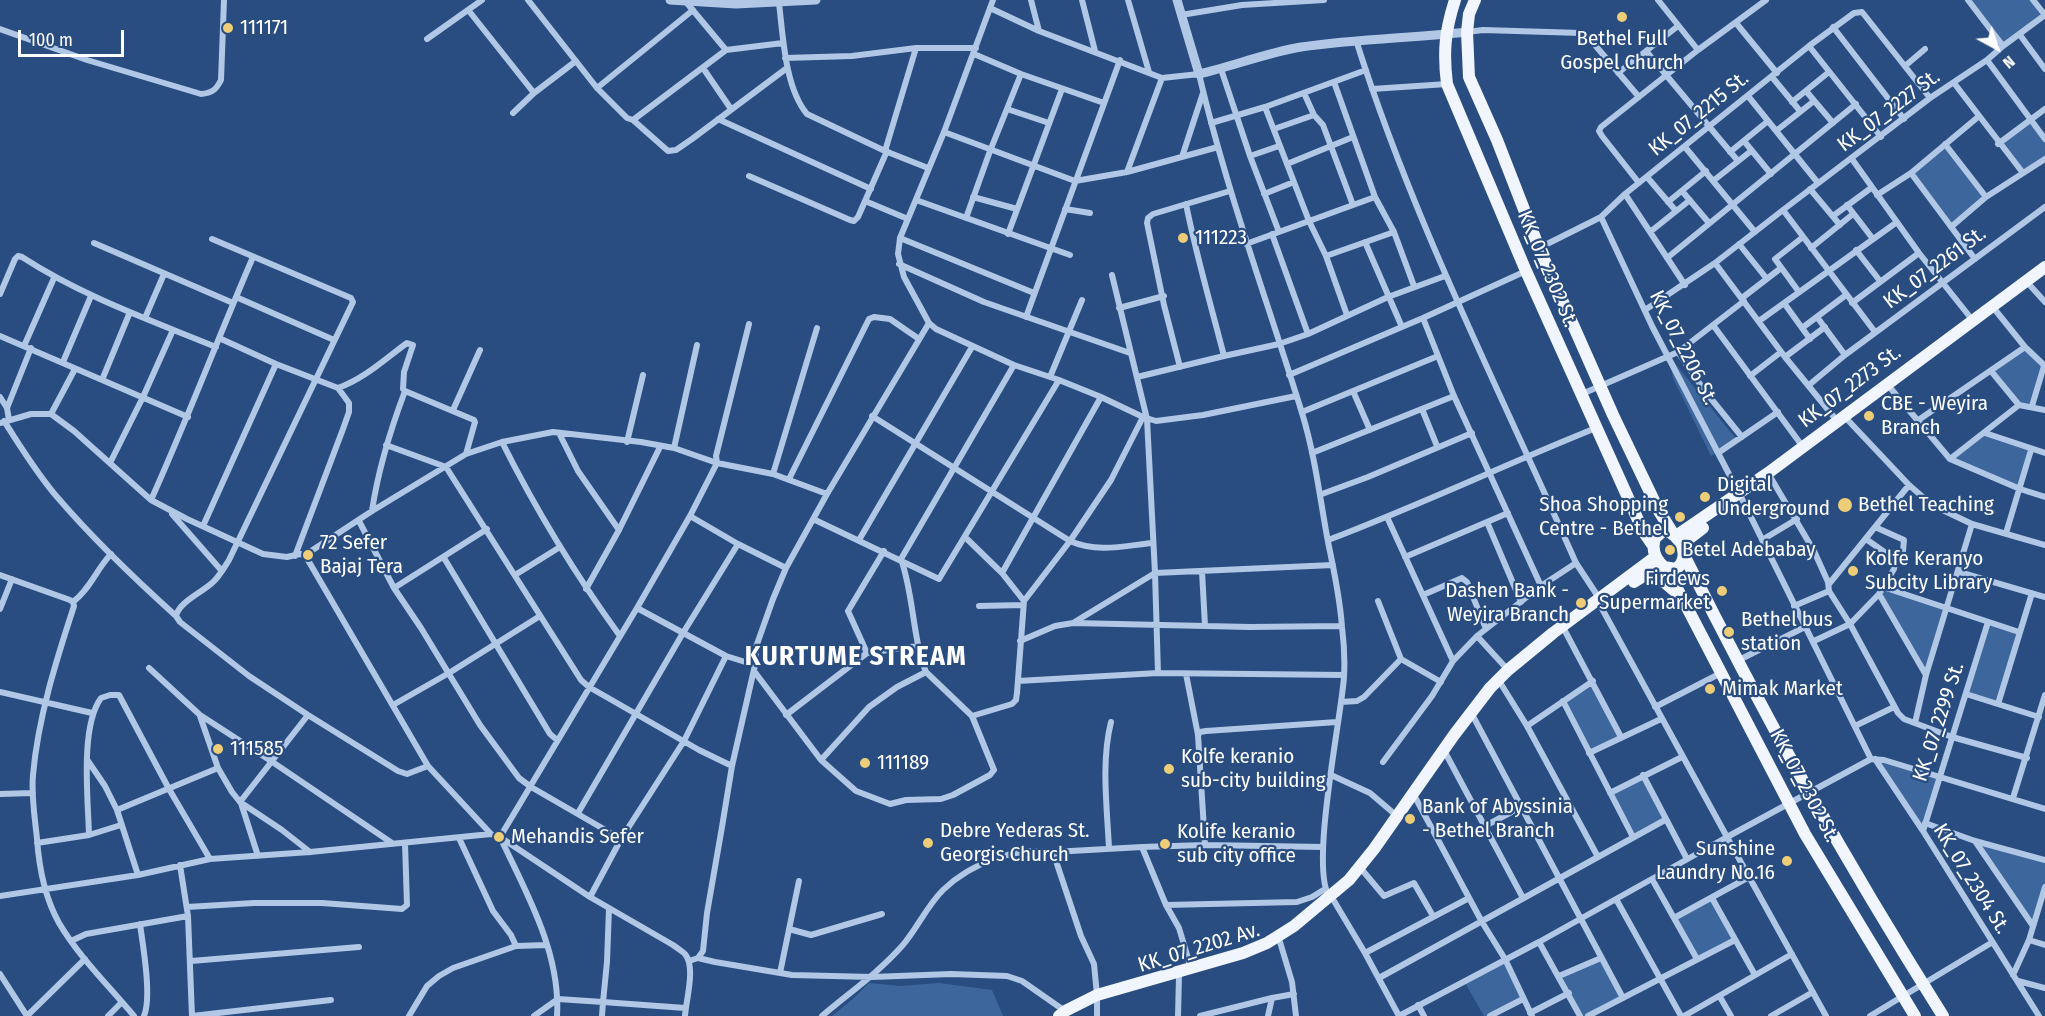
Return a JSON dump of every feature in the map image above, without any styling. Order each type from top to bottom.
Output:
[{"type":"main road","points":[[1447,0],[1450,15]]},
{"type":"main road","name":"KK_07_2302 St.","points":[[1455,0],[1446,34],[1444,55],[1447,84],[1526,271],[1596,428],[1661,564],[1683,599],[1805,834],[1915,1016]]},
{"type":"main road","name":"KK_07_2302 St.","points":[[1475,0],[1469,14],[1467,32],[1469,77],[1497,140],[1539,248],[1600,385],[1692,571],[1809,792],[1851,867],[1942,1016]]},
{"type":"main road","name":"KK_07_2273 St.","points":[[1676,538],[1692,531],[1769,475],[1994,308],[2045,267]]},
{"type":"main road","name":"KK_07_2273 St.","points":[[2027,283],[2045,272]]},
{"type":"main road","points":[[1063,1014],[1097,998],[1243,953],[1267,943],[1305,918],[1348,880],[1454,735],[1490,688],[1508,670],[1645,570],[1661,564],[1676,568],[1681,565],[1673,526],[1692,531],[1688,551],[1692,571]]},
{"type":"main road","points":[[1645,570],[1650,541],[1664,530],[1676,538]]},
{"type":"main road","points":[[1645,570],[1664,582],[1683,599]]},
{"type":"main road","points":[[1329,896],[1349,888],[1363,871],[1446,754],[1501,684],[1600,602]]},
{"type":"main road","name":"KK_07_2202 Av.","points":[[1097,998],[1242,960],[1280,942],[1329,896]]},
{"type":"street","points":[[0,29],[87,60],[201,94],[210,93],[217,88],[221,80],[224,0]]},
{"type":"street","points":[[427,39],[482,0]]},
{"type":"street","points":[[528,0],[597,88],[627,118],[633,120],[668,151],[675,150],[787,68]]},
{"type":"street","points":[[670,0],[736,4],[816,0]]},
{"type":"street","points":[[991,0],[975,51],[900,238],[899,264],[929,323],[936,329],[972,347],[1014,365],[1059,380],[1156,421],[1203,415],[1296,396]]},
{"type":"street","points":[[1031,0],[1039,31]]},
{"type":"street","points":[[1082,0],[1095,51]]},
{"type":"street","points":[[1128,0],[1149,72]]},
{"type":"street","points":[[1177,0],[1246,244],[1302,412],[1322,494],[1342,626],[1344,675],[1336,722],[1323,847],[1329,896],[1365,953],[1399,1016],[1873,759],[1884,759],[2045,809]]},
{"type":"street","points":[[1181,15],[1242,5],[1324,0]]},
{"type":"street","points":[[1639,183],[1599,131],[1601,127],[1698,50],[1766,0]]},
{"type":"street","points":[[1968,0],[2003,46]]},
{"type":"street","points":[[2033,0],[2045,15]]},
{"type":"street","points":[[1661,1],[1698,50]]},
{"type":"street","points":[[686,2],[726,50]]},
{"type":"street","points":[[779,3],[787,68],[800,103],[807,114],[928,168]]},
{"type":"street","points":[[990,8],[1039,31],[1120,60],[1162,78],[1199,74],[1270,53],[1300,47],[1356,40],[1483,30],[1581,33],[1589,38],[1639,97]]},
{"type":"street","points":[[597,88],[693,10]]},
{"type":"street","points":[[469,11],[534,93]]},
{"type":"street","name":"KK_07_2215 St.","points":[[1539,248],[1601,217],[1624,194],[1833,27],[1854,13],[1862,12],[1905,66]]},
{"type":"street","name":"KK_07_2227 St.","points":[[1645,310],[1715,263],[1930,98],[1987,60],[2045,15]]},
{"type":"street","points":[[1736,23],[1774,75]]},
{"type":"street","points":[[1618,74],[1678,26]]},
{"type":"street","points":[[1833,27],[1904,119]]},
{"type":"street","points":[[2020,35],[2045,69]]},
{"type":"street","points":[[1356,40],[1372,89],[1445,276],[1576,563],[1600,602],[1661,719],[1826,1016]]},
{"type":"street","points":[[633,120],[726,50],[783,43]]},
{"type":"street","points":[[1809,46],[1881,137]]},
{"type":"street","points":[[785,57],[852,56],[916,48],[975,51],[1021,74],[1104,103]]},
{"type":"street","points":[[749,176],[854,221],[871,189],[886,151],[916,48]]},
{"type":"street","points":[[1925,49],[1905,66],[1930,98]]},
{"type":"street","points":[[1646,51],[1738,161]]},
{"type":"street","points":[[1026,317],[1120,60]]},
{"type":"street","points":[[1987,60],[2045,139]]},
{"type":"street","points":[[513,114],[534,93],[576,61]]},
{"type":"street","points":[[703,68],[732,109]]},
{"type":"street","points":[[1221,69],[1264,194],[1308,334]]},
{"type":"street","points":[[1211,123],[1236,117],[1366,70]]},
{"type":"street","points":[[1792,102],[1829,72]]},
{"type":"street","points":[[966,218],[1021,74]]},
{"type":"street","name":"KK_07_2215 St.","points":[[1774,75],[1800,111]]},
{"type":"street","points":[[1127,172],[1162,78]]},
{"type":"street","points":[[1334,82],[1375,196],[1394,232],[1414,286]]},
{"type":"street","points":[[1954,83],[1998,144],[2023,173]]},
{"type":"street","points":[[1372,89],[1447,84]]},
{"type":"street","points":[[1008,234],[1062,89]]},
{"type":"street","points":[[1182,157],[1203,92]]},
{"type":"street","points":[[1806,92],[1833,123]]},
{"type":"street","points":[[1304,93],[1314,115],[1323,125],[1353,205]]},
{"type":"street","points":[[1748,96],[1818,183]]},
{"type":"street","points":[[1776,131],[1814,100]]},
{"type":"street","points":[[1667,258],[1856,104]]},
{"type":"street","points":[[1265,107],[1309,221],[1326,256],[1347,315]]},
{"type":"street","points":[[1007,109],[1049,123]]},
{"type":"street","points":[[1998,144],[2045,109]]},
{"type":"street","points":[[1274,129],[1314,115]]},
{"type":"street","points":[[1877,195],[1911,173],[1978,117]]},
{"type":"street","points":[[718,119],[871,189]]},
{"type":"street","points":[[1730,152],[1767,121]]},
{"type":"street","points":[[944,132],[1075,181],[1127,172],[1218,147]]},
{"type":"street","points":[[1287,164],[1353,137]]},
{"type":"street","points":[[1744,141],[1771,174]]},
{"type":"street","points":[[1945,144],[1986,197]]},
{"type":"street","points":[[1250,156],[1280,146]]},
{"type":"street","points":[[1685,147],[1755,232]]},
{"type":"street","points":[[1713,181],[1751,151]]},
{"type":"street","points":[[1852,159],[1919,253],[1974,322]]},
{"type":"street","points":[[1951,227],[1986,197],[2045,159]]},
{"type":"street","points":[[1668,202],[1706,171]]},
{"type":"street","points":[[1911,173],[1975,259]]},
{"type":"street","name":"KK_07_2215 St.","points":[[1647,177],[1676,211]]},
{"type":"street","points":[[1264,194],[1294,182]]},
{"type":"street","points":[[1833,216],[1871,188]]},
{"type":"street","points":[[1810,189],[1840,225]]},
{"type":"street","points":[[1180,367],[1164,305],[1164,296],[1147,223],[1148,218],[1152,214],[1230,191]]},
{"type":"street","points":[[1682,191],[1709,224]]},
{"type":"street","points":[[1624,194],[1685,285]]},
{"type":"street","points":[[1246,244],[1375,196]]},
{"type":"street","points":[[973,197],[1017,209]]},
{"type":"street","points":[[916,200],[1050,250],[1070,255]]},
{"type":"street","points":[[1650,232],[1689,200]]},
{"type":"street","points":[[865,201],[908,219]]},
{"type":"street","points":[[1186,204],[1224,356]]},
{"type":"street","points":[[1847,205],[1873,239]]},
{"type":"street","name":"KK_07_2261 St.","points":[[1807,384],[1809,385],[1875,332],[2045,207]]},
{"type":"street","points":[[1065,208],[1090,213]]},
{"type":"street","points":[[1783,210],[1875,332]]},
{"type":"street","points":[[1811,248],[1853,214]]},
{"type":"street","name":"KK_07_2206 St.","points":[[1601,217],[1645,310],[1740,496]]},
{"type":"street","points":[[1760,321],[1896,222]]},
{"type":"street","points":[[1326,256],[1394,232]]},
{"type":"street","points":[[1799,292],[1774,259],[1803,237]]},
{"type":"street","points":[[900,238],[1034,293]]},
{"type":"street","points":[[176,616],[177,611],[219,576],[229,560],[353,302],[351,298],[212,239]]},
{"type":"street","points":[[1365,242],[1402,327]]},
{"type":"street","points":[[94,243],[164,274],[334,340]]},
{"type":"street","points":[[1740,244],[1767,279]]},
{"type":"street","points":[[1856,250],[1880,281]]},
{"type":"street","points":[[1852,303],[1919,253]]},
{"type":"street","points":[[0,294],[18,256],[54,278],[91,296],[216,347]]},
{"type":"street","points":[[151,500],[188,417],[253,257]]},
{"type":"street","points":[[1715,263],[1807,384],[1909,485],[1938,508],[1972,524],[2045,545]]},
{"type":"street","points":[[899,264],[984,302],[1130,353]]},
{"type":"street","points":[[1581,394],[1678,352],[1781,268]]},
{"type":"street","points":[[1289,375],[1526,271]]},
{"type":"street","points":[[145,318],[164,274]]},
{"type":"street","points":[[1112,275],[1145,418],[1155,573],[1158,673]]},
{"type":"street","points":[[1137,377],[1279,344],[1308,334],[1414,286],[1445,276]]},
{"type":"street","points":[[54,278],[27,347],[4,421],[28,459],[57,497],[180,622],[249,676],[398,771],[407,774],[428,766]]},
{"type":"street","points":[[2027,283],[2045,302]]},
{"type":"street","points":[[1802,328],[1846,295]]},
{"type":"street","points":[[63,362],[91,296]]},
{"type":"street","points":[[1119,308],[1164,296]]},
{"type":"street","points":[[1050,378],[1082,300]]},
{"type":"street","points":[[1784,303],[1810,339]]},
{"type":"street","points":[[1994,308],[2025,347],[2045,366],[2032,406]]},
{"type":"street","points":[[102,380],[130,312]]},
{"type":"street","points":[[789,479],[869,319],[874,317],[890,319],[919,339]]},
{"type":"street","points":[[1817,317],[1845,355]]},
{"type":"street","points":[[1423,318],[1454,396],[1541,586]]},
{"type":"street","points":[[698,958],[703,951],[707,913],[732,766],[754,668],[756,647],[773,599],[786,568],[827,494],[929,323]]},
{"type":"street","points":[[500,837],[637,608],[690,516],[717,463],[716,456],[749,324]]},
{"type":"street","points":[[1713,325],[1804,449]]},
{"type":"street","points":[[1750,376],[1810,339],[1825,327]]},
{"type":"street","points":[[773,474],[817,328]]},
{"type":"street","points":[[110,463],[173,330]]},
{"type":"street","points":[[0,336],[188,417]]},
{"type":"street","points":[[219,338],[276,364],[338,388],[349,403],[349,412],[294,556]]},
{"type":"street","points":[[338,388],[372,370],[407,343],[413,345],[402,380],[403,389],[471,417],[475,422],[466,454]]},
{"type":"street","points":[[674,448],[697,345]]},
{"type":"street","points":[[859,540],[972,347]]},
{"type":"street","points":[[1917,421],[2025,347]]},
{"type":"street","points":[[453,410],[480,350]]},
{"type":"street","points":[[1678,352],[1704,390],[1742,437]]},
{"type":"street","points":[[1302,412],[1438,356]]},
{"type":"street","points":[[203,526],[276,364]]},
{"type":"street","points":[[637,608],[726,656],[754,668],[786,715],[821,760],[856,791],[890,804],[906,800],[941,799],[990,775],[994,770],[972,716],[926,672],[918,646],[907,577],[901,559],[1014,365]]},
{"type":"street","points":[[51,414],[75,369]]},
{"type":"street","points":[[1991,371],[2019,405]]},
{"type":"street","points":[[627,442],[643,375]]},
{"type":"street","points":[[813,519],[939,579],[1059,380]]},
{"type":"street","points":[[1888,386],[1950,459],[2020,489],[2045,497]]},
{"type":"street","points":[[372,511],[375,486],[386,445],[405,391]]},
{"type":"street","points":[[1353,391],[1370,430]]},
{"type":"street","points":[[1312,453],[1454,396]]},
{"type":"street","points":[[1002,573],[1101,397]]},
{"type":"street","points":[[0,398],[7,408]]},
{"type":"street","points":[[1950,459],[2019,405],[2045,410]]},
{"type":"street","points":[[1422,409],[1437,447]]},
{"type":"street","points":[[1718,453],[1778,412]]},
{"type":"street","points":[[4,421],[31,414],[51,414],[74,431],[151,500],[263,554],[275,556],[305,555],[466,454],[502,442],[553,432],[674,448],[717,463],[773,474],[827,494]]},
{"type":"street","points":[[872,416],[1082,547],[1101,549],[1152,543]]},
{"type":"street","points":[[972,716],[1012,704],[1016,700],[1024,603],[1111,480],[1145,418]]},
{"type":"street","points":[[1328,540],[1387,518],[1528,455],[1596,428]]},
{"type":"street","points":[[560,433],[578,471],[619,530]]},
{"type":"street","points":[[1322,494],[1472,433]]},
{"type":"street","points":[[1985,433],[2045,453]]},
{"type":"street","points":[[502,442],[529,496],[560,547],[586,589],[620,636]]},
{"type":"street","points":[[386,445],[446,467],[581,680],[589,687],[732,766]]},
{"type":"street","points":[[586,589],[619,530],[660,447]]},
{"type":"street","points":[[2006,533],[2031,450]]},
{"type":"street","points":[[1769,475],[1797,519],[1829,587],[1894,707],[1904,719],[2027,758]]},
{"type":"street","points":[[1794,606],[1829,587],[1909,485]]},
{"type":"street","name":"KK_07_2304 St.","points":[[1740,496],[1873,759],[1923,831],[1991,943],[2039,1016]]},
{"type":"street","points":[[168,510],[221,570]]},
{"type":"street","points":[[1405,557],[1508,513]]},
{"type":"street","points":[[690,516],[786,568]]},
{"type":"street","points":[[1387,518],[1453,661]]},
{"type":"street","points":[[1762,540],[1797,519]]},
{"type":"street","points":[[359,521],[394,588],[480,725],[519,778],[621,839]]},
{"type":"street","points":[[1487,522],[1521,602]]},
{"type":"street","points":[[1915,723],[1926,675],[1972,524]]},
{"type":"street","points":[[1875,527],[1904,540],[1904,551],[1892,559]]},
{"type":"street","points":[[394,588],[487,529]]},
{"type":"street","points":[[965,537],[1002,573],[1024,603]]},
{"type":"street","points":[[1814,641],[1850,624],[1879,594],[1894,568],[1892,559],[1866,539]]},
{"type":"street","points":[[578,813],[738,544]]},
{"type":"street","points":[[515,575],[560,547]]},
{"type":"street","points":[[867,653],[848,611],[884,551]]},
{"type":"street","points":[[73,602],[83,594],[111,554]]},
{"type":"street","points":[[305,555],[428,766],[491,834]]},
{"type":"street","points":[[444,558],[550,734],[557,740]]},
{"type":"street","points":[[1383,762],[1421,712],[1453,661],[1477,636],[1541,586],[1576,563]]},
{"type":"street","points":[[1073,623],[1155,573],[1333,565]]},
{"type":"street","points":[[1202,571],[1205,626]]},
{"type":"street","points":[[1959,572],[2045,597]]},
{"type":"street","points":[[0,575],[73,602]]},
{"type":"street","points":[[1423,595],[1462,578],[1467,582],[1486,629]]},
{"type":"street","points":[[0,609],[12,579]]},
{"type":"street","points":[[1883,587],[2019,632]]},
{"type":"street","points":[[1998,704],[2032,593]]},
{"type":"street","points":[[1879,594],[1926,675]]},
{"type":"street","points":[[1378,601],[1401,659],[1441,682]]},
{"type":"street","points":[[73,602],[74,606],[57,657],[46,703],[33,775],[37,843],[46,889],[58,921],[85,958],[134,1016]]},
{"type":"street","points":[[979,606],[1024,603]]},
{"type":"street","points":[[393,705],[540,616]]},
{"type":"street","name":"KK_07_2299 St.","points":[[1923,831],[1988,622]]},
{"type":"street","points":[[1020,641],[1048,628],[1073,623],[1342,626]]},
{"type":"street","points":[[1738,660],[1805,627]]},
{"type":"street","points":[[1565,631],[1621,737]]},
{"type":"street","points":[[1477,636],[1508,670]]},
{"type":"street","points":[[786,715],[867,653],[918,646]]},
{"type":"street","points":[[590,897],[621,839],[684,741],[726,656]]},
{"type":"street","points":[[1341,702],[1364,697],[1401,659]]},
{"type":"street","points":[[148,668],[200,715],[271,760],[392,843]]},
{"type":"street","points":[[821,760],[869,707],[897,687],[926,672]]},
{"type":"street","points":[[1018,681],[1158,673],[1344,675]]},
{"type":"street","points":[[1655,707],[1721,673]]},
{"type":"street","points":[[1186,674],[1198,735],[1205,845]]},
{"type":"street","points":[[1527,726],[1593,681]]},
{"type":"street","points":[[1501,684],[1527,726],[1598,857]]},
{"type":"street","points":[[0,692],[92,713]]},
{"type":"street","points":[[1966,694],[2039,717]]},
{"type":"street","points":[[89,835],[87,745],[92,713],[101,698],[119,695],[169,789],[210,859]]},
{"type":"street","points":[[2013,798],[2045,695]]},
{"type":"street","points":[[1563,701],[1633,837]]},
{"type":"street","points":[[1855,726],[1894,707]]},
{"type":"street","points":[[200,715],[218,768],[232,792],[240,802],[282,830],[309,852]]},
{"type":"street","points":[[240,802],[308,715]]},
{"type":"street","points":[[1474,718],[1623,998]]},
{"type":"street","points":[[1589,753],[1661,719]]},
{"type":"street","points":[[1198,735],[1206,731],[1336,722]]},
{"type":"street","points":[[1109,848],[1107,738],[1111,723]]},
{"type":"street","points":[[1446,754],[1523,898]]},
{"type":"street","points":[[1610,793],[1682,757]]},
{"type":"street","points":[[88,761],[105,786],[117,810],[138,875]]},
{"type":"street","points":[[117,810],[218,768]]},
{"type":"street","points":[[1331,775],[1370,793],[1397,816]]},
{"type":"street","points":[[1643,775],[1687,859]]},
{"type":"street","points":[[0,794],[33,793]]},
{"type":"street","points":[[1415,797],[1482,922],[1505,959],[1531,1014],[1569,993]]},
{"type":"street","points":[[240,802],[258,856]]},
{"type":"street","points":[[1485,826],[1521,807]]},
{"type":"street","points":[[1379,978],[1665,820]]},
{"type":"street","points":[[1925,823],[1975,841],[2045,860]]},
{"type":"street","points":[[37,843],[89,835],[121,825]]},
{"type":"street","points":[[0,896],[138,875],[210,859],[309,852],[491,834],[500,837],[590,897],[673,945],[684,954],[689,961],[690,971],[685,1016]]},
{"type":"street","points":[[500,837],[547,945],[558,999],[557,1016]]},
{"type":"street","points":[[459,838],[493,910],[516,946]]},
{"type":"street","points":[[1975,841],[2033,926]]},
{"type":"street","points":[[187,907],[254,903],[322,903],[402,909],[406,905],[405,843]]},
{"type":"street","points":[[822,1016],[872,977],[903,945],[942,891],[963,874],[998,858],[1020,852],[1109,848],[1205,845],[1323,847]]},
{"type":"street","points":[[1142,847],[1166,905],[1179,928],[1191,968]]},
{"type":"street","points":[[1053,852],[1081,936],[1094,964],[1097,1016]]},
{"type":"street","points":[[180,865],[188,916],[192,1016],[331,1000]]},
{"type":"street","points":[[1363,871],[1384,896],[1414,883],[1433,916]]},
{"type":"street","points":[[1674,918],[1749,877]]},
{"type":"street","points":[[1652,879],[1697,959]]},
{"type":"street","points":[[780,973],[799,881]]},
{"type":"street","points":[[2013,975],[2043,902],[2045,887]]},
{"type":"street","points":[[1166,905],[1297,902],[1312,897],[1329,896]]},
{"type":"street","points":[[1365,953],[1469,897]]},
{"type":"street","points":[[1712,898],[1755,975]]},
{"type":"street","points":[[1616,899],[1683,1016],[1792,954]]},
{"type":"street","points":[[1297,902],[1305,918]]},
{"type":"street","points":[[602,1016],[609,908]]},
{"type":"street","points":[[789,929],[811,935],[882,914]]},
{"type":"street","points":[[71,940],[87,934],[188,916]]},
{"type":"street","points":[[140,924],[145,973],[146,1009],[144,1016]]},
{"type":"street","points":[[1588,1016],[1735,940]]},
{"type":"street","points":[[2029,940],[2045,945]]},
{"type":"street","points":[[1280,942],[1294,994],[1296,1016]]},
{"type":"street","points":[[1539,942],[1580,1016]]},
{"type":"street","points":[[1870,1016],[1991,943]]},
{"type":"street","points":[[409,1016],[427,986],[453,968],[516,946],[547,945]]},
{"type":"street","points":[[191,961],[358,947]]},
{"type":"street","points":[[0,976],[27,1016],[85,958]]},
{"type":"street","points":[[689,961],[698,958],[715,963],[780,973],[872,977],[951,974],[1007,976],[1022,981],[1063,1014]]},
{"type":"street","points":[[1559,976],[1601,958]]},
{"type":"street","points":[[1178,1016],[1179,976]]},
{"type":"street","points":[[2018,981],[2045,988]]},
{"type":"street","points":[[1776,1015],[1813,992]]},
{"type":"street","points":[[1200,1016],[1226,1013],[1272,998],[1294,994]]},
{"type":"street","points":[[1720,997],[1731,1016]]},
{"type":"street","points":[[1268,1016],[1272,998]]},
{"type":"street","points":[[534,1016],[558,999],[685,1008]]},
{"type":"street","points":[[1490,1016],[1523,999]]},
{"type":"street","points":[[108,1016],[122,1002]]},
{"type":"street","points":[[1418,1005],[1424,1016]]},
{"type":"shaded area","points":[[1967,0],[2033,0],[2045,15],[2003,46]]},
{"type":"shaded area","points":[[2030,120],[2045,139],[2045,159],[2023,173],[1998,144]]},
{"type":"shaded area","points":[[1945,144],[1986,197],[1951,227],[1911,173]]},
{"type":"shaded area","points":[[2025,347],[2044,366],[2032,406],[2019,405],[1991,371]]},
{"type":"shaded area","points":[[1669,356],[1737,440],[1711,456],[1673,378]]},
{"type":"shaded area","points":[[1985,433],[2031,450],[2020,489],[1950,459]]},
{"type":"shaded area","points":[[1883,587],[1947,609],[1926,675],[1879,594]]},
{"type":"shaded area","points":[[1988,622],[2019,632],[1998,704],[1966,694]]},
{"type":"shaded area","points":[[1593,681],[1621,737],[1589,753],[1563,701]]},
{"type":"shaded area","points":[[1875,759],[1939,776],[1923,831]]},
{"type":"shaded area","points":[[1643,775],[1665,820],[1633,837],[1610,793]]},
{"type":"shaded area","points":[[1975,841],[2045,860],[2045,887],[2033,926]]},
{"type":"shaded area","points":[[1712,898],[1735,940],[1697,959],[1674,918]]},
{"type":"shaded area","points":[[1601,958],[1623,998],[1588,1016],[1580,1016],[1559,976]]},
{"type":"shaded area","points":[[1505,959],[1523,999],[1490,1016],[1484,1016],[1464,981]]},
{"type":"shaded area","points":[[869,983],[901,986],[939,983],[992,990],[1003,1016],[832,1016]]},
{"type":"place","name":"Bethel Full Gospel Church","points":[[1622,17]]},
{"type":"place","name":"111171","points":[[228,28]]},
{"type":"place","name":"111223","points":[[1183,238]]},
{"type":"place","name":"CBE - Weyira Branch","points":[[1869,416]]},
{"type":"place","name":"Digital Underground","points":[[1705,497]]},
{"type":"place","name":"Bethel Teaching","points":[[1845,505]]},
{"type":"place","name":"Shoa Shopping Centre - Bethel","points":[[1680,517]]},
{"type":"place","name":"Betel Adebabay","points":[[1670,550]]},
{"type":"place","name":"72 Sefer Bajaj Tera","points":[[308,555]]},
{"type":"place","name":"Kolfe Keranyo Subcity Library","points":[[1853,571]]},
{"type":"place","name":"Firdews Supermarket","points":[[1722,591]]},
{"type":"place","name":"Dashen Bank - Weyira Branch","points":[[1581,603]]},
{"type":"place","name":"Bethel bus station","points":[[1729,632]]},
{"type":"place","name":"Mimak Market","points":[[1710,689]]},
{"type":"place","name":"111585","points":[[218,749]]},
{"type":"place","name":"111189","points":[[865,763]]},
{"type":"place","name":"Kolfe keranio sub-city building","points":[[1169,769]]},
{"type":"place","name":"Bank of Abyssinia - Bethel Branch","points":[[1410,819]]},
{"type":"place","name":"Mehandis Sefer","points":[[499,837]]},
{"type":"place","name":"Debre Yederas St. Georgis Church","points":[[928,843]]},
{"type":"place","name":"Kolife keranio sub city office","points":[[1165,844]]},
{"type":"place","name":"Sunshine Laundry No.16","points":[[1787,861]]},
{"type":"district","name":"KURTUME STREAM","points":[[856,657]]}]
